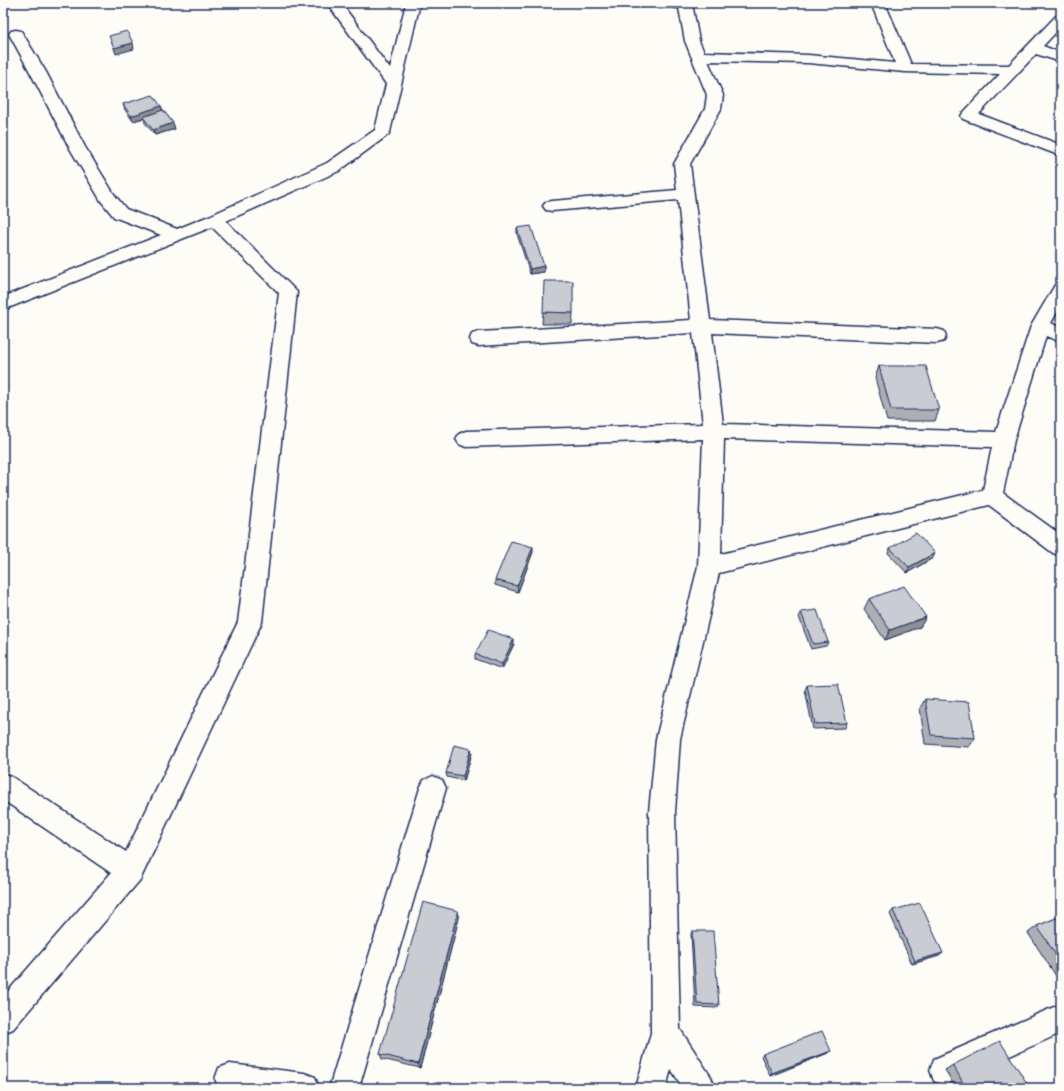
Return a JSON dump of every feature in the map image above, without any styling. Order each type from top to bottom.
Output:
[{"type":"street","points":[[334,3],[394,85]]},
{"type":"street","points":[[6,298],[215,220],[333,167],[382,132],[413,3]]},
{"type":"street","points":[[651,1088],[666,1033],[662,812],[668,739],[709,566],[714,430],[682,164],[712,109],[715,95],[692,41],[685,3],[660,3]]},
{"type":"street","points":[[878,3],[905,68]]},
{"type":"street","points":[[1061,19],[969,116],[1061,151]]},
{"type":"street","points":[[16,34],[38,72],[77,148],[107,197],[120,213],[177,235]]},
{"type":"street","points":[[1034,48],[1061,58]]},
{"type":"street","points":[[698,56],[808,59],[905,68],[1013,70]]},
{"type":"street","points":[[552,206],[685,194]]},
{"type":"street","points":[[3,1019],[131,871],[250,622],[288,292],[215,220]]},
{"type":"street","points":[[992,496],[1004,440],[1040,326],[1061,289]]},
{"type":"street","points":[[479,339],[701,326],[937,336]]},
{"type":"street","points":[[1040,326],[1061,335]]},
{"type":"street","points":[[466,439],[714,430],[1004,440]]},
{"type":"street","points":[[709,566],[992,496],[1061,546]]},
{"type":"street","points":[[3,785],[131,871]]},
{"type":"street","points":[[344,1088],[432,788]]},
{"type":"street","points":[[945,1070],[1061,1018]]},
{"type":"street","points":[[666,1033],[700,1088]]},
{"type":"street","points":[[230,1079],[304,1088]]},
{"type":"building","points":[[127,31],[133,43],[114,48],[109,36]]},
{"type":"building","points":[[153,95],[161,106],[131,116],[123,104]]},
{"type":"building","points":[[163,110],[173,123],[153,130],[143,117]]},
{"type":"building","points":[[531,226],[544,266],[530,269],[517,228]]},
{"type":"building","points":[[544,281],[573,281],[573,313],[543,312]]},
{"type":"building","points":[[879,366],[926,366],[939,410],[891,410]]},
{"type":"building","points":[[916,533],[935,553],[909,567],[890,548]]},
{"type":"building","points":[[511,541],[533,547],[517,586],[495,580]]},
{"type":"building","points":[[904,586],[926,617],[890,630],[869,599]]},
{"type":"building","points":[[817,610],[828,642],[813,644],[801,612]]},
{"type":"building","points":[[488,630],[514,639],[502,664],[475,654]]},
{"type":"building","points":[[838,684],[847,723],[815,724],[807,685]]},
{"type":"building","points":[[925,699],[969,702],[975,738],[931,735]]},
{"type":"building","points":[[454,745],[471,749],[463,776],[446,773]]},
{"type":"building","points":[[423,902],[458,911],[418,1064],[380,1054]]},
{"type":"building","points":[[920,903],[943,953],[915,961],[893,910]]},
{"type":"building","points":[[1061,916],[1061,963],[1037,926]]},
{"type":"building","points":[[692,931],[713,931],[719,1005],[697,1004]]},
{"type":"building","points":[[822,1031],[831,1051],[772,1073],[763,1054]]},
{"type":"building","points":[[1000,1041],[1030,1088],[966,1088],[953,1065]]}]
